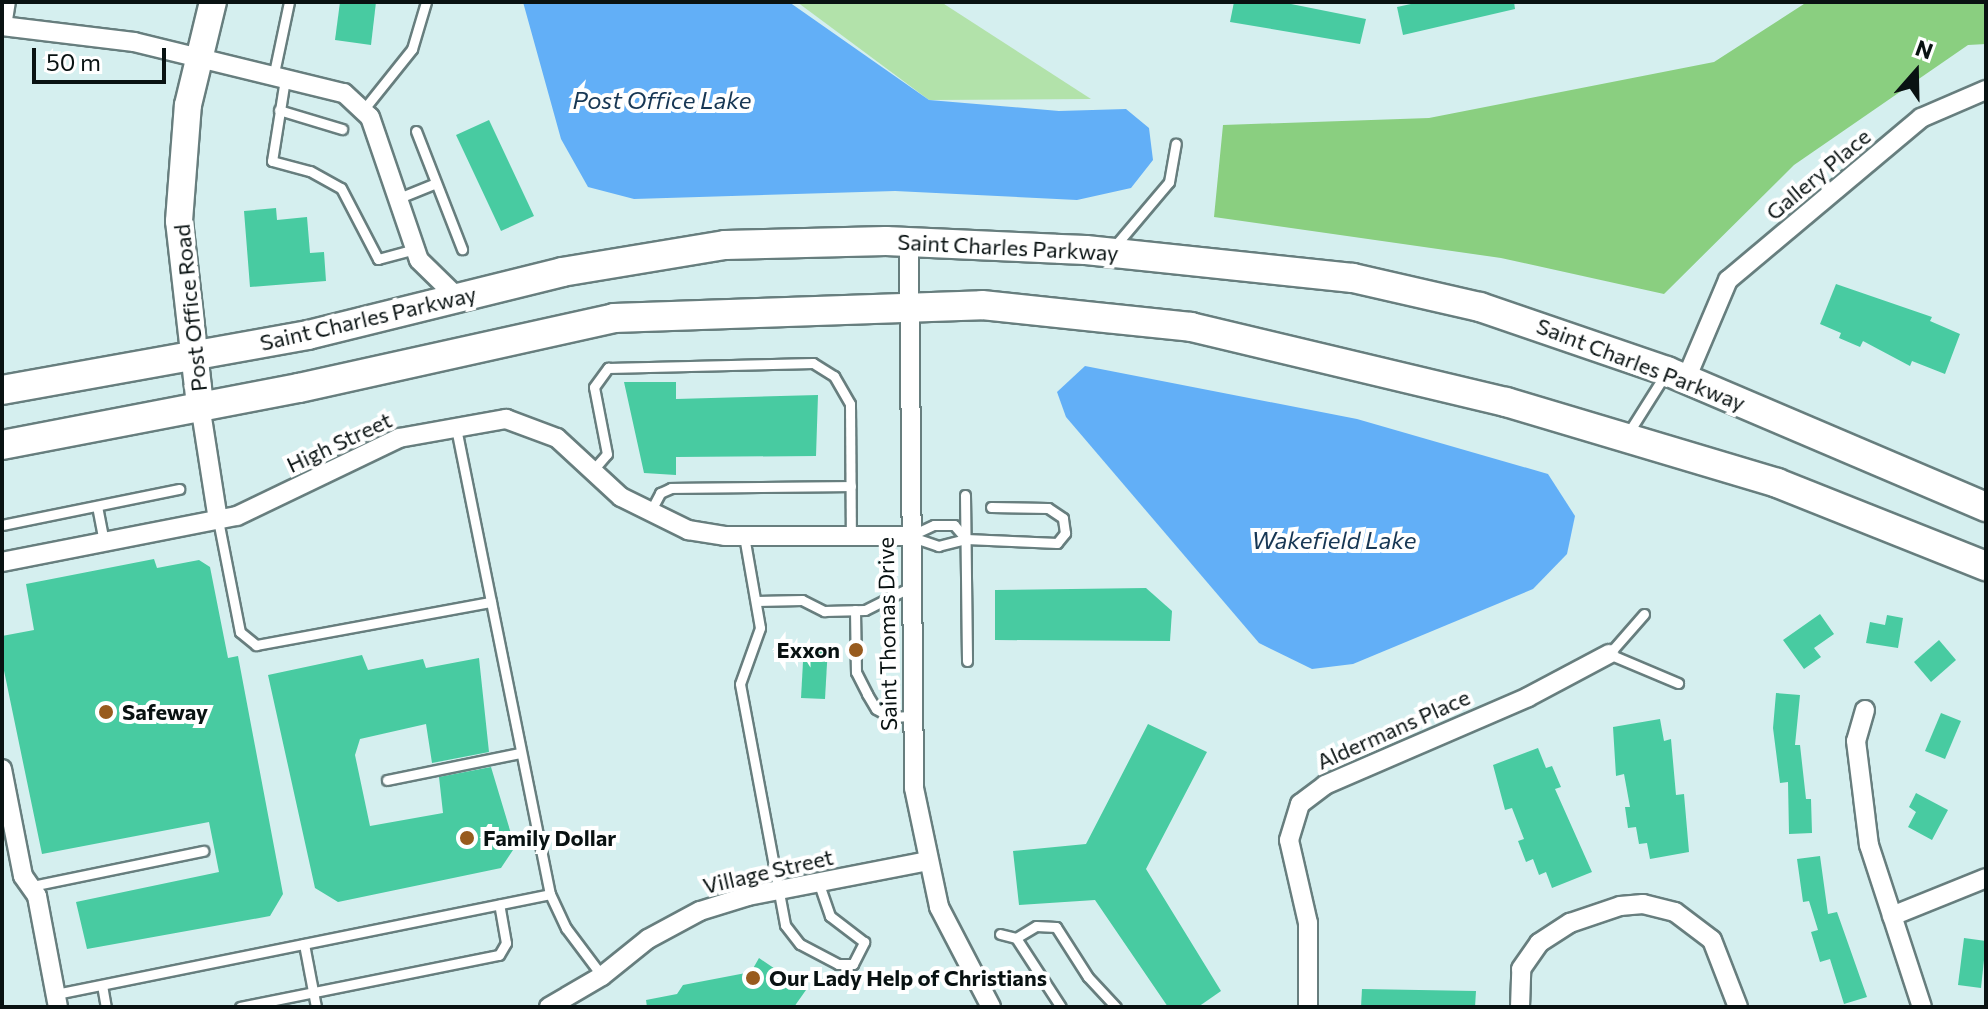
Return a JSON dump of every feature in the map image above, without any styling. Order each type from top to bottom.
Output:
[{"type":"main road","name":"Saint Charles Parkway","points":[[2,390],[194,357],[562,272],[725,245],[909,244],[1110,252],[1230,261],[1412,290],[1551,328],[1676,375],[1986,507]]},
{"type":"main road","points":[[2,445],[614,318],[908,306],[1061,311],[1191,327],[1287,346],[1627,435],[1777,483],[1986,566]]},
{"type":"street","points":[[6,2],[2,26],[112,39],[344,93],[364,109],[427,271],[458,298]]},
{"type":"street","name":"Post Office Road","points":[[213,2],[188,105],[179,221],[200,405],[218,520]]},
{"type":"street","name":"Gallery Place","points":[[1676,375],[1728,280],[1921,118],[1986,90]]},
{"type":"street","name":"Saint Thomas Drive","points":[[909,244],[909,588],[914,788],[939,907],[991,1007]]},
{"type":"street","name":"High Street","points":[[2,562],[218,520],[399,438],[506,419],[525,422],[557,438],[621,497],[649,514],[707,535],[909,536]]},
{"type":"street","name":"Aldermans Place","points":[[1308,1007],[1308,923],[1289,840],[1300,804],[1325,785],[1528,697],[1609,654]]},
{"type":"street","points":[[1865,710],[1856,741],[1860,791],[1873,869],[1922,1007]]},
{"type":"street","points":[[2,769],[23,876],[32,886],[57,1000]]},
{"type":"street","name":"Village Street","points":[[558,1005],[674,922],[778,891],[928,861]]},
{"type":"street","points":[[1892,916],[1986,878]]},
{"type":"street","points":[[1520,1007],[1521,969],[1539,943],[1570,923],[1620,906],[1643,904],[1675,912],[1712,940],[1738,1007]]},
{"type":"lane","points":[[289,2],[272,161],[310,171],[341,188],[378,259],[416,249]]},
{"type":"lane","points":[[364,109],[412,49],[426,2]]},
{"type":"lane","points":[[279,110],[342,129]]},
{"type":"lane","points":[[416,131],[434,184],[462,249]]},
{"type":"lane","points":[[1110,252],[1169,182],[1176,144]]},
{"type":"lane","points":[[399,198],[434,184]]},
{"type":"lane","points":[[593,470],[607,454],[594,387],[608,368],[813,363],[834,376],[850,404],[851,537]]},
{"type":"lane","points":[[1627,435],[1676,375]]},
{"type":"lane","points":[[456,427],[550,894],[566,928],[602,976]]},
{"type":"lane","points":[[649,514],[660,493],[671,488],[851,486]]},
{"type":"lane","points":[[2,525],[179,489]]},
{"type":"lane","points":[[965,495],[967,661]]},
{"type":"lane","points":[[97,506],[104,543]]},
{"type":"lane","points":[[909,536],[938,546],[966,539],[1057,543],[1065,533],[1063,518],[1048,508],[991,507]]},
{"type":"lane","points":[[218,520],[240,632],[256,645],[491,602]]},
{"type":"lane","points":[[909,536],[934,525],[954,525],[966,539]]},
{"type":"lane","points":[[744,536],[759,637],[740,684],[785,925],[800,944],[838,964],[853,964],[864,942],[830,916],[819,884]]},
{"type":"lane","points":[[756,601],[802,600],[824,611],[855,610],[909,588]]},
{"type":"lane","points":[[855,610],[856,672],[867,694],[876,709],[891,717],[911,716]]},
{"type":"lane","points":[[1644,614],[1609,654],[1678,683]]},
{"type":"lane","points":[[387,780],[520,753]]},
{"type":"lane","points":[[32,886],[203,851]]},
{"type":"lane","points":[[57,1000],[102,985],[550,894]]},
{"type":"lane","points":[[240,1007],[499,955],[506,943],[499,905]]},
{"type":"lane","points":[[1016,938],[1036,926],[1056,927],[1088,977],[1116,1007]]},
{"type":"lane","points":[[1000,934],[1016,938],[1061,1007]]},
{"type":"lane","points":[[304,944],[316,1007]]},
{"type":"lane","points":[[102,985],[106,1007]]},
{"type":"green space","points":[[797,2],[941,2],[1091,99],[929,100]]},
{"type":"green space","points":[[1807,2],[1986,2],[1986,44],[1968,45],[1794,165],[1664,294],[1501,258],[1214,217],[1223,125],[1429,118],[1714,62]]},
{"type":"water","name":"Post Office Lake","points":[[523,2],[789,2],[929,100],[1059,111],[1126,109],[1149,128],[1153,160],[1131,188],[1077,200],[895,191],[634,199],[588,187],[561,139]]},
{"type":"water","name":"Wakefield Lake","points":[[1085,366],[1357,419],[1548,474],[1575,516],[1567,554],[1533,589],[1353,664],[1312,669],[1259,643],[1066,417],[1057,392]]},
{"type":"building","points":[[340,2],[376,2],[371,45],[335,40]]},
{"type":"building","points":[[1234,2],[1281,2],[1366,19],[1360,44],[1230,22]]},
{"type":"building","points":[[1420,2],[1514,2],[1515,9],[1403,35],[1397,7]]},
{"type":"building","points":[[489,120],[534,216],[501,231],[456,135]]},
{"type":"building","points":[[276,208],[277,220],[307,217],[310,253],[324,252],[326,281],[250,287],[244,211]]},
{"type":"building","points":[[1836,284],[1932,317],[1930,321],[1960,334],[1945,374],[1912,361],[1910,366],[1863,341],[1860,347],[1839,338],[1841,333],[1820,324]]},
{"type":"building","points":[[624,382],[676,382],[676,399],[818,395],[816,456],[676,457],[676,475],[644,473]]},
{"type":"building","points":[[154,559],[157,568],[199,560],[210,567],[228,658],[238,656],[283,894],[270,916],[87,949],[76,902],[219,872],[209,822],[42,854],[2,661],[2,636],[34,630],[26,584]]},
{"type":"building","points":[[1146,588],[1172,611],[1170,641],[995,640],[995,590]]},
{"type":"building","points":[[1820,614],[1834,634],[1814,648],[1821,657],[1804,669],[1783,640]]},
{"type":"building","points":[[1887,615],[1903,618],[1898,648],[1866,643],[1870,622],[1885,625]]},
{"type":"building","points":[[1939,640],[1956,660],[1931,682],[1914,662]]},
{"type":"building","points":[[804,644],[828,646],[825,699],[801,698]]},
{"type":"building","points":[[362,655],[368,670],[423,659],[426,668],[479,658],[489,752],[432,763],[426,724],[360,739],[355,755],[370,826],[443,813],[439,777],[491,767],[515,847],[501,868],[338,902],[315,888],[268,675]]},
{"type":"building","points":[[1776,693],[1800,695],[1795,745],[1800,745],[1806,799],[1811,799],[1812,833],[1789,834],[1788,782],[1780,783],[1773,728]]},
{"type":"building","points":[[1941,713],[1961,721],[1945,759],[1925,751]]},
{"type":"building","points":[[1660,719],[1664,741],[1671,739],[1676,795],[1684,794],[1689,852],[1650,859],[1647,843],[1639,844],[1636,827],[1628,828],[1625,807],[1630,807],[1624,774],[1616,776],[1613,727]]},
{"type":"building","points":[[1148,724],[1207,752],[1146,869],[1221,991],[1198,1007],[1168,1007],[1095,900],[1019,905],[1013,851],[1086,844]]},
{"type":"building","points":[[1538,748],[1546,768],[1552,766],[1561,787],[1555,789],[1592,872],[1552,888],[1546,872],[1539,875],[1533,859],[1526,862],[1518,841],[1524,839],[1512,808],[1505,810],[1493,765]]},
{"type":"building","points":[[1916,793],[1948,810],[1932,840],[1908,827],[1916,812],[1909,807]]},
{"type":"building","points":[[1820,856],[1828,914],[1837,912],[1867,997],[1844,1004],[1830,959],[1820,962],[1811,932],[1818,930],[1809,901],[1803,902],[1797,859]]},
{"type":"building","points":[[1964,938],[1986,941],[1981,988],[1958,985]]},
{"type":"building","name":"Our Lady Help of Christians","points":[[759,958],[806,990],[794,1007],[647,1007],[646,1000],[677,994],[683,985],[751,972]]},
{"type":"building","points":[[1362,989],[1476,991],[1475,1007],[1361,1007]]},
{"type":"place","name":"Exxon","points":[[856,650]]},
{"type":"place","name":"Safeway","points":[[106,712]]},
{"type":"place","name":"Family Dollar","points":[[467,838]]},
{"type":"place","name":"Our Lady Help of Christians","points":[[753,978]]}]
